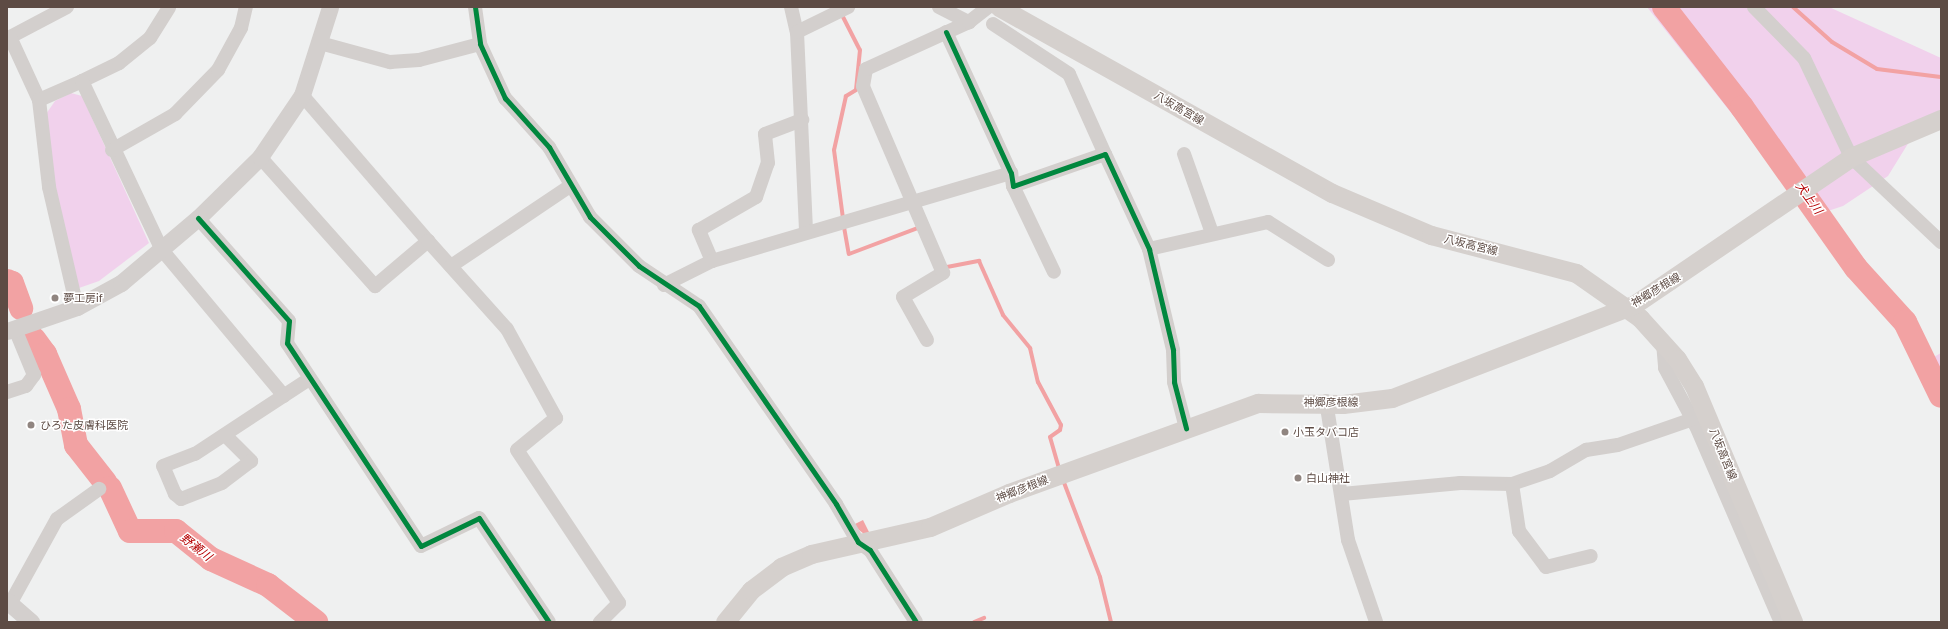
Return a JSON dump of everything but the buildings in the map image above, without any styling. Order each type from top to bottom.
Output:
[{"type":"main road","name":"八坂高宮線","points":[[996,16],[1339,196],[1430,235],[1576,273],[1626,308],[1663,343],[1694,386],[1794,622]]},
{"type":"main road","name":"神郷彦根線","points":[[725,622],[751,590],[782,567],[811,554],[858,542],[930,527],[1186,428],[1258,403],[1326,401],[1350,404],[1392,398],[1626,308],[1646,299],[1846,160],[1941,119]]},
{"type":"street","points":[[67,7],[52,10],[10,37],[39,100],[49,187],[77,307]]},
{"type":"street","points":[[39,100],[119,63],[150,38],[169,7]]},
{"type":"street","points":[[112,150],[175,114],[218,70],[241,28],[246,7]]},
{"type":"street","points":[[7,392],[26,386],[34,375],[11,330],[77,307],[121,283],[162,250],[198,218],[260,157],[302,95],[320,43],[330,7]]},
{"type":"street","points":[[475,7],[480,44],[505,98],[539,133],[570,186],[604,234],[664,285],[699,306],[836,504],[858,542],[870,550],[916,622]]},
{"type":"street","points":[[791,7],[797,32],[806,232]]},
{"type":"street","points":[[797,32],[848,7]]},
{"type":"street","points":[[939,7],[969,22]]},
{"type":"street","points":[[927,340],[903,297],[943,273],[863,86],[866,69],[969,22],[988,7]]},
{"type":"street","points":[[1754,7],[1804,58],[1846,160],[1941,242]]},
{"type":"street","points":[[996,16],[1069,74],[1149,249],[1173,350],[1174,382],[1186,428]]},
{"type":"street","points":[[946,32],[1054,272]]},
{"type":"street","points":[[320,43],[390,62],[419,60],[480,44]]},
{"type":"street","points":[[82,81],[112,150],[162,250],[284,396]]},
{"type":"street","points":[[302,95],[428,241],[507,329],[556,418],[518,450],[619,603],[600,622]]},
{"type":"street","points":[[712,261],[699,230],[756,197],[768,163],[765,134],[802,120]]},
{"type":"street","points":[[664,285],[712,261],[912,200],[1012,180],[1105,154]]},
{"type":"street","points":[[1184,154],[1212,233]]},
{"type":"street","points":[[260,157],[375,286],[428,241]]},
{"type":"street","points":[[451,266],[570,186]]},
{"type":"street","points":[[198,218],[289,322],[287,343],[421,546],[479,518],[549,622]]},
{"type":"street","points":[[1149,249],[1212,233],[1268,222],[1328,260]]},
{"type":"street","points":[[1663,343],[1665,368],[1693,419],[1781,622]]},
{"type":"street","points":[[225,435],[251,461],[222,483],[181,499],[175,494],[162,466],[195,454],[309,378]]},
{"type":"street","points":[[1326,401],[1342,494],[1348,540],[1376,622]]},
{"type":"street","points":[[1342,494],[1460,483],[1512,484],[1550,471],[1586,450],[1618,445],[1693,419]]},
{"type":"street","points":[[1512,484],[1519,532],[1546,567],[1591,556]]},
{"type":"street","points":[[31,622],[9,602],[57,519],[98,489]]},
{"type":"shaded area","points":[[1647,7],[1829,7],[1941,58],[1941,130],[1920,131],[1909,142],[1888,176],[1843,206],[1813,216]]},
{"type":"shaded area","points":[[71,93],[82,96],[149,243],[99,281],[79,288],[52,178],[46,114],[55,101]]},
{"type":"shaded area","points":[[1941,353],[1941,375],[1928,360]]},
{"type":"shaded area","points":[[863,520],[869,532],[864,534],[853,525]]},
{"type":"waterway","name":"犬上川","points":[[1664,7],[1742,107],[1856,268],[1905,322],[1941,396]]},
{"type":"waterway","points":[[1793,7],[1832,42],[1877,69],[1941,77]]},
{"type":"waterway","points":[[842,15],[860,50],[856,90],[846,96],[834,150],[843,218]]},
{"type":"waterway","points":[[844,227],[849,254],[920,227]]},
{"type":"waterway","points":[[947,267],[979,261],[1003,315],[1030,348],[1038,382],[1061,425],[1060,430],[1050,437],[1059,468]]},
{"type":"waterway","name":"野瀬川","points":[[7,281],[12,283],[21,308]]},
{"type":"waterway","name":"野瀬川","points":[[34,339],[45,354],[69,409],[76,445],[105,482]]},
{"type":"waterway","points":[[1063,480],[1100,577],[1111,622]]},
{"type":"waterway","name":"野瀬川","points":[[110,488],[130,531],[176,531],[211,559],[268,585],[316,622]]},
{"type":"waterway","points":[[974,622],[984,618]]},
{"type":"cycle path","points":[[475,7],[480,44],[505,98],[549,147],[590,217],[639,266],[699,306],[836,504],[858,542],[870,550],[916,622]]},
{"type":"cycle path","points":[[946,32],[1011,173],[1013,186],[1105,154],[1149,249],[1173,350],[1174,382],[1186,428]]},
{"type":"cycle path","points":[[198,218],[289,321],[287,343],[421,546],[479,518],[549,622]]},
{"type":"place","name":"夢工房if","points":[[55,298]]},
{"type":"place","name":"ひろた皮膚科医院","points":[[31,425]]},
{"type":"place","name":"小玉タバコ店","points":[[1285,432]]},
{"type":"place","name":"白山神社","points":[[1298,478]]}]
